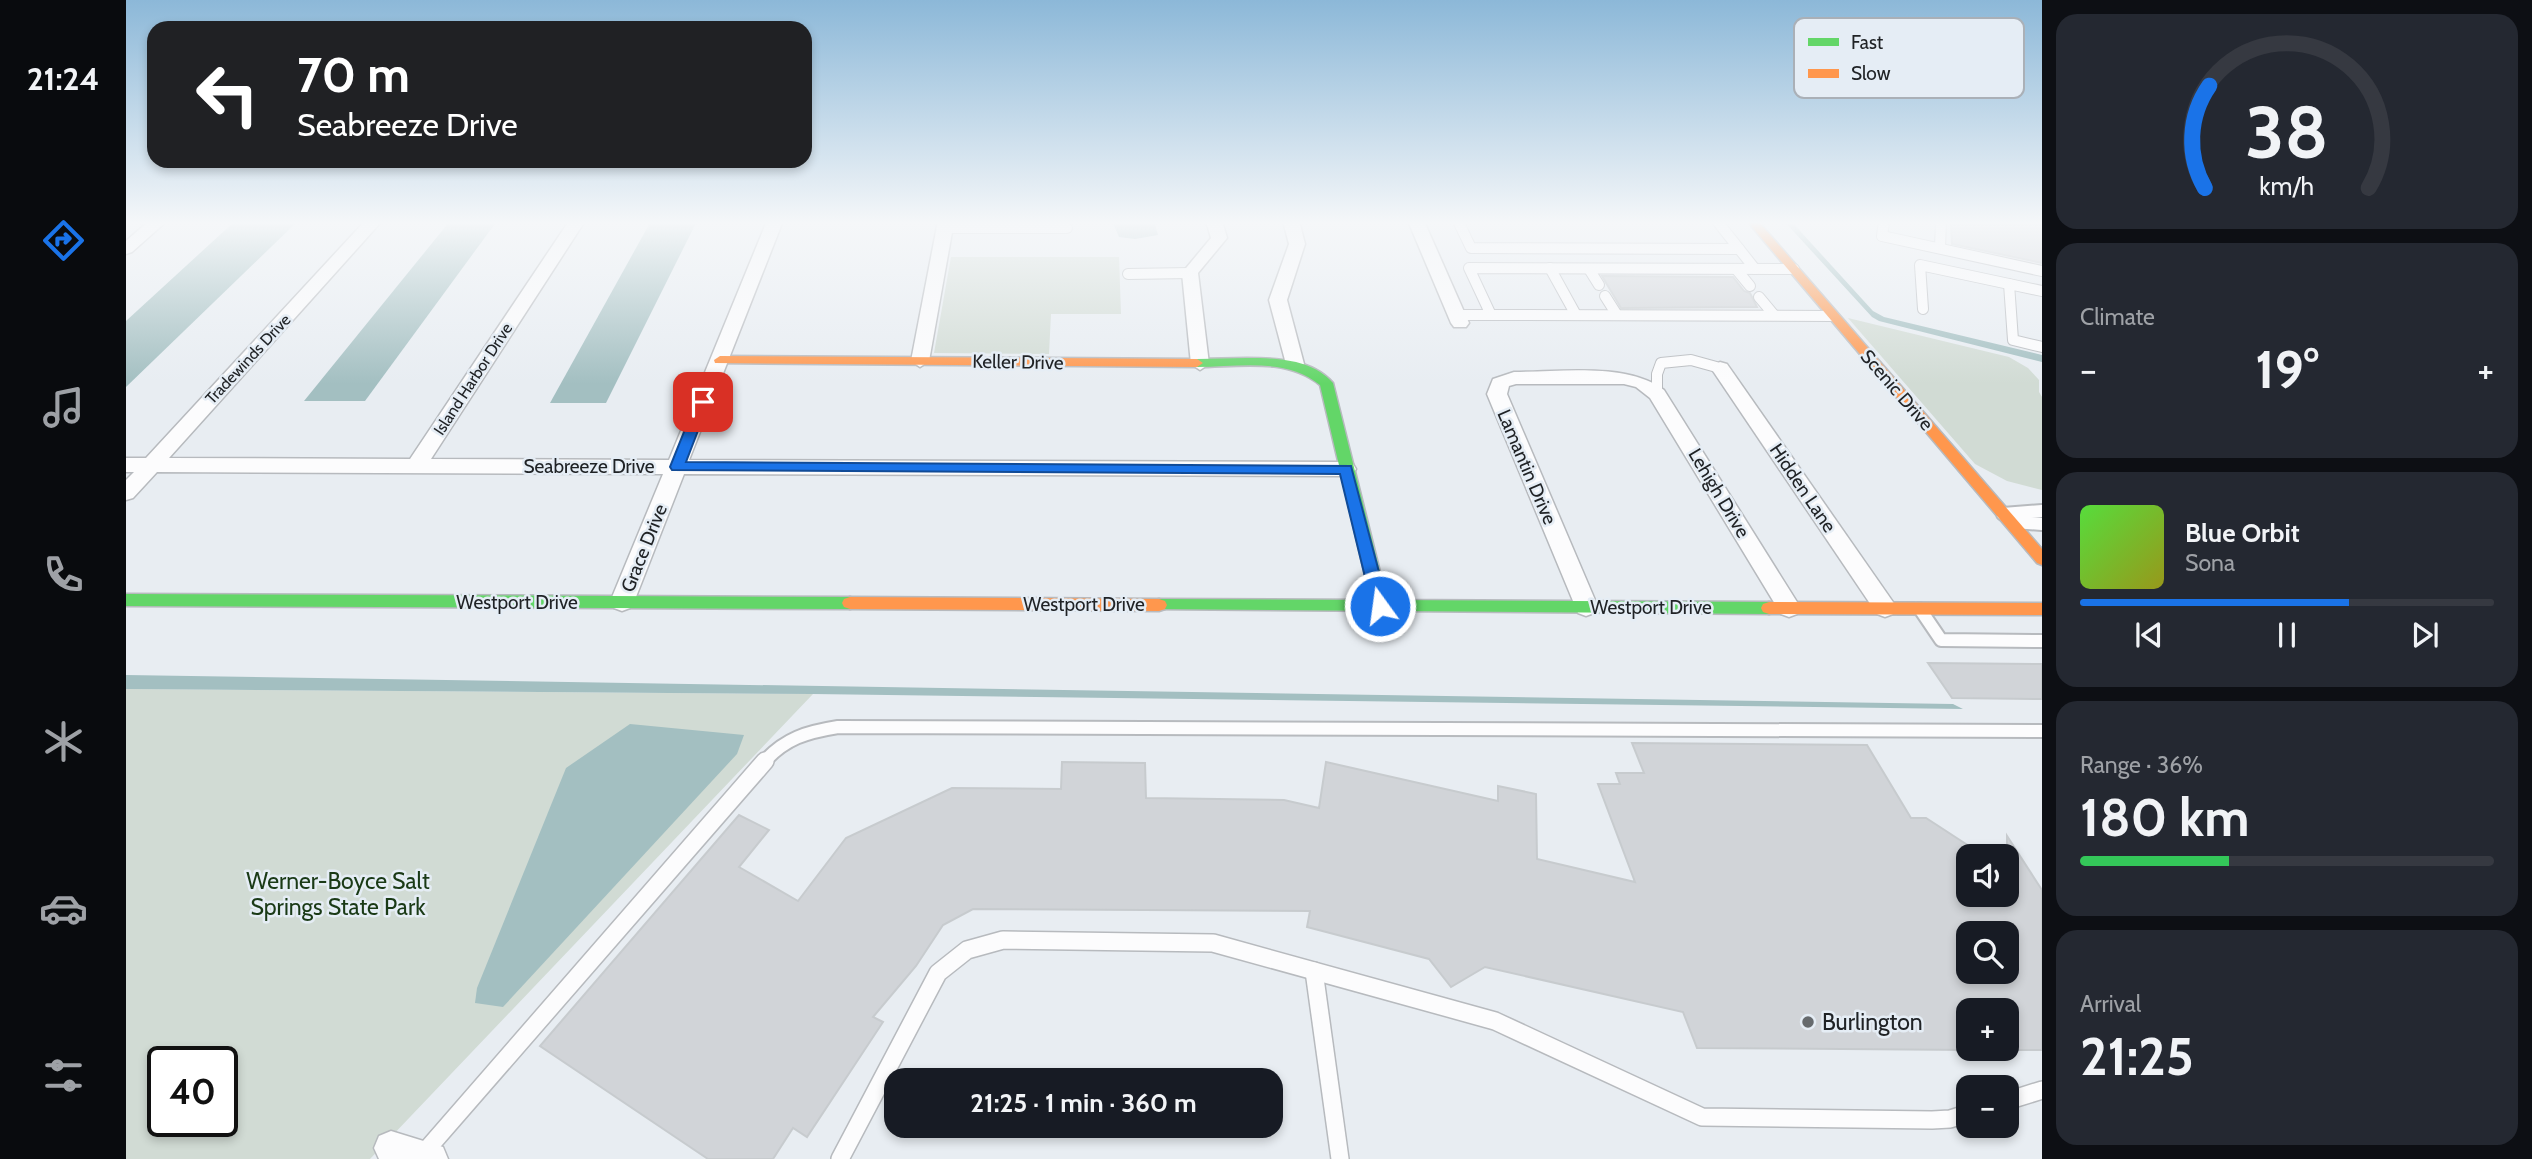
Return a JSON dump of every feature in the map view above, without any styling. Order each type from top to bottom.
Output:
[{"type":"street","name":"Tradewinds Drive","points":[[150,465],[324,275]]},
{"type":"street","name":"Island Harbor Drive","points":[[416,466],[541,275]]},
{"type":"street","name":"Grace Drive","points":[[622,602],[753,275]]},
{"type":"street","points":[[920,361],[936,275]]},
{"type":"street","points":[[1190,275],[1200,364]]},
{"type":"street","points":[[1286,275],[1278,300],[1296,364]]},
{"type":"street","points":[[1439,275],[1458,319]]},
{"type":"street","name":"Scenic Drive","points":[[1799,275],[2042,559]]},
{"type":"street","name":"Keller Drive","points":[[720,359],[1296,364],[1316,372],[1326,383],[1346,469]]},
{"type":"street","name":"Hidden Lane","points":[[1720,368],[1885,608]]},
{"type":"street","name":"Lamantin Drive","points":[[1586,607],[1497,394],[1500,383],[1514,378],[1625,378],[1650,388]]},
{"type":"street","name":"Lehigh Drive","points":[[1650,388],[1789,608]]},
{"type":"street","name":"Seabreeze Drive","points":[[126,465],[1346,469]]},
{"type":"street","points":[[126,493],[150,465]]},
{"type":"street","points":[[1346,469],[1380,606]]},
{"type":"street","name":"Westport Drive","points":[[126,600],[2042,609]]},
{"type":"lane","points":[[1472,275],[1490,315]]},
{"type":"lane","points":[[1554,275],[1576,315]]},
{"type":"lane","points":[[1592,275],[1599,285]]},
{"type":"lane","points":[[1741,275],[1750,286]]},
{"type":"lane","points":[[1921,275],[1923,309]]},
{"type":"lane","points":[[1967,275],[2042,291]]},
{"type":"lane","points":[[2009,284],[2013,340],[2042,346]]},
{"type":"lane","points":[[1605,296],[1617,315]]},
{"type":"lane","points":[[1759,297],[1774,316]]},
{"type":"lane","points":[[1458,319],[1490,315],[1833,316]]},
{"type":"lane","points":[[1650,388],[1661,363],[1686,360],[1709,363],[1720,368]]},
{"type":"lane","points":[[2006,518],[2042,511]]},
{"type":"lane","points":[[2006,518],[2042,524]]},
{"type":"lane","points":[[1920,608],[1941,640],[2042,641]]},
{"type":"lane","points":[[414,1154],[774,752],[805,732],[838,727],[2042,732]]},
{"type":"lane","points":[[840,1159],[938,973],[953,957],[971,945],[1003,940],[1213,943],[1493,1020],[1702,1116],[1932,1120],[1956,1115]]},
{"type":"lane","points":[[1314,971],[1340,1159]]},
{"type":"lane","points":[[2019,1097],[2042,1090]]},
{"type":"green space","points":[[948,275],[1120,275],[1121,314],[1051,314],[1049,354],[934,353]]},
{"type":"green space","points":[[1848,318],[2009,357],[2028,368],[2039,380],[2042,397],[2042,490],[2007,481],[1975,464]]},
{"type":"green space","name":"Werner-Boyce Salt Springs State Park","points":[[126,689],[813,694],[370,1159],[126,1159]]},
{"type":"water","points":[[176,275],[242,275],[126,387],[126,321]]},
{"type":"water","points":[[406,275],[457,275],[365,401],[304,401]]},
{"type":"water","points":[[621,275],[670,275],[606,403],[550,403]]},
{"type":"water","points":[[1834,275],[1840,275],[1873,311],[1884,317],[2042,355],[2042,362],[1879,321],[1872,317]]},
{"type":"water","points":[[126,675],[1953,704],[1963,709],[813,694],[126,689]]},
{"type":"water","points":[[630,724],[744,735],[737,754],[503,1007],[475,1003],[477,988],[566,768]]},
{"type":"building","points":[[1602,276],[1733,277],[1744,291],[1750,293],[1757,307],[1621,308]]},
{"type":"building","points":[[1928,663],[2042,664],[2042,699],[1952,698]]},
{"type":"building","points":[[1632,743],[1867,745],[1911,818],[1926,818],[1966,844],[1956,844],[1956,907],[2019,907],[2019,855],[2042,890],[2042,1050],[2019,1050],[2019,998],[1956,998],[1956,1050],[1697,1048],[1683,1012],[1485,967],[1451,987],[1429,959],[1307,927],[1310,911],[973,909],[943,925],[916,966],[873,1017],[883,1022],[807,1137],[793,1128],[773,1159],[708,1159],[540,1046],[739,815],[769,830],[739,867],[798,901],[846,838],[952,788],[1061,789],[1062,762],[1145,763],[1146,798],[1284,800],[1319,808],[1326,762],[1498,801],[1498,786],[1536,794],[1537,859],[1635,882],[1598,784],[1620,784],[1616,773],[1644,773]]},
{"type":"traffic: fast","points":[[1197,363],[1283,364],[1300,367],[1326,383],[1380,606]]},
{"type":"traffic: fast","points":[[126,600],[850,603]]},
{"type":"traffic: fast","points":[[1159,605],[1769,608]]},
{"type":"traffic: slow","points":[[1798,275],[2042,559]]},
{"type":"traffic: slow","points":[[720,360],[1197,363]]},
{"type":"traffic: slow","points":[[850,603],[1159,605]]},
{"type":"traffic: slow","points":[[1769,608],[2042,609]]},
{"type":"place","name":"Burlington","points":[[1808,1022]]},
{"type":"route","points":[[703,402],[677,467],[1346,469],[1380,606]]}]
